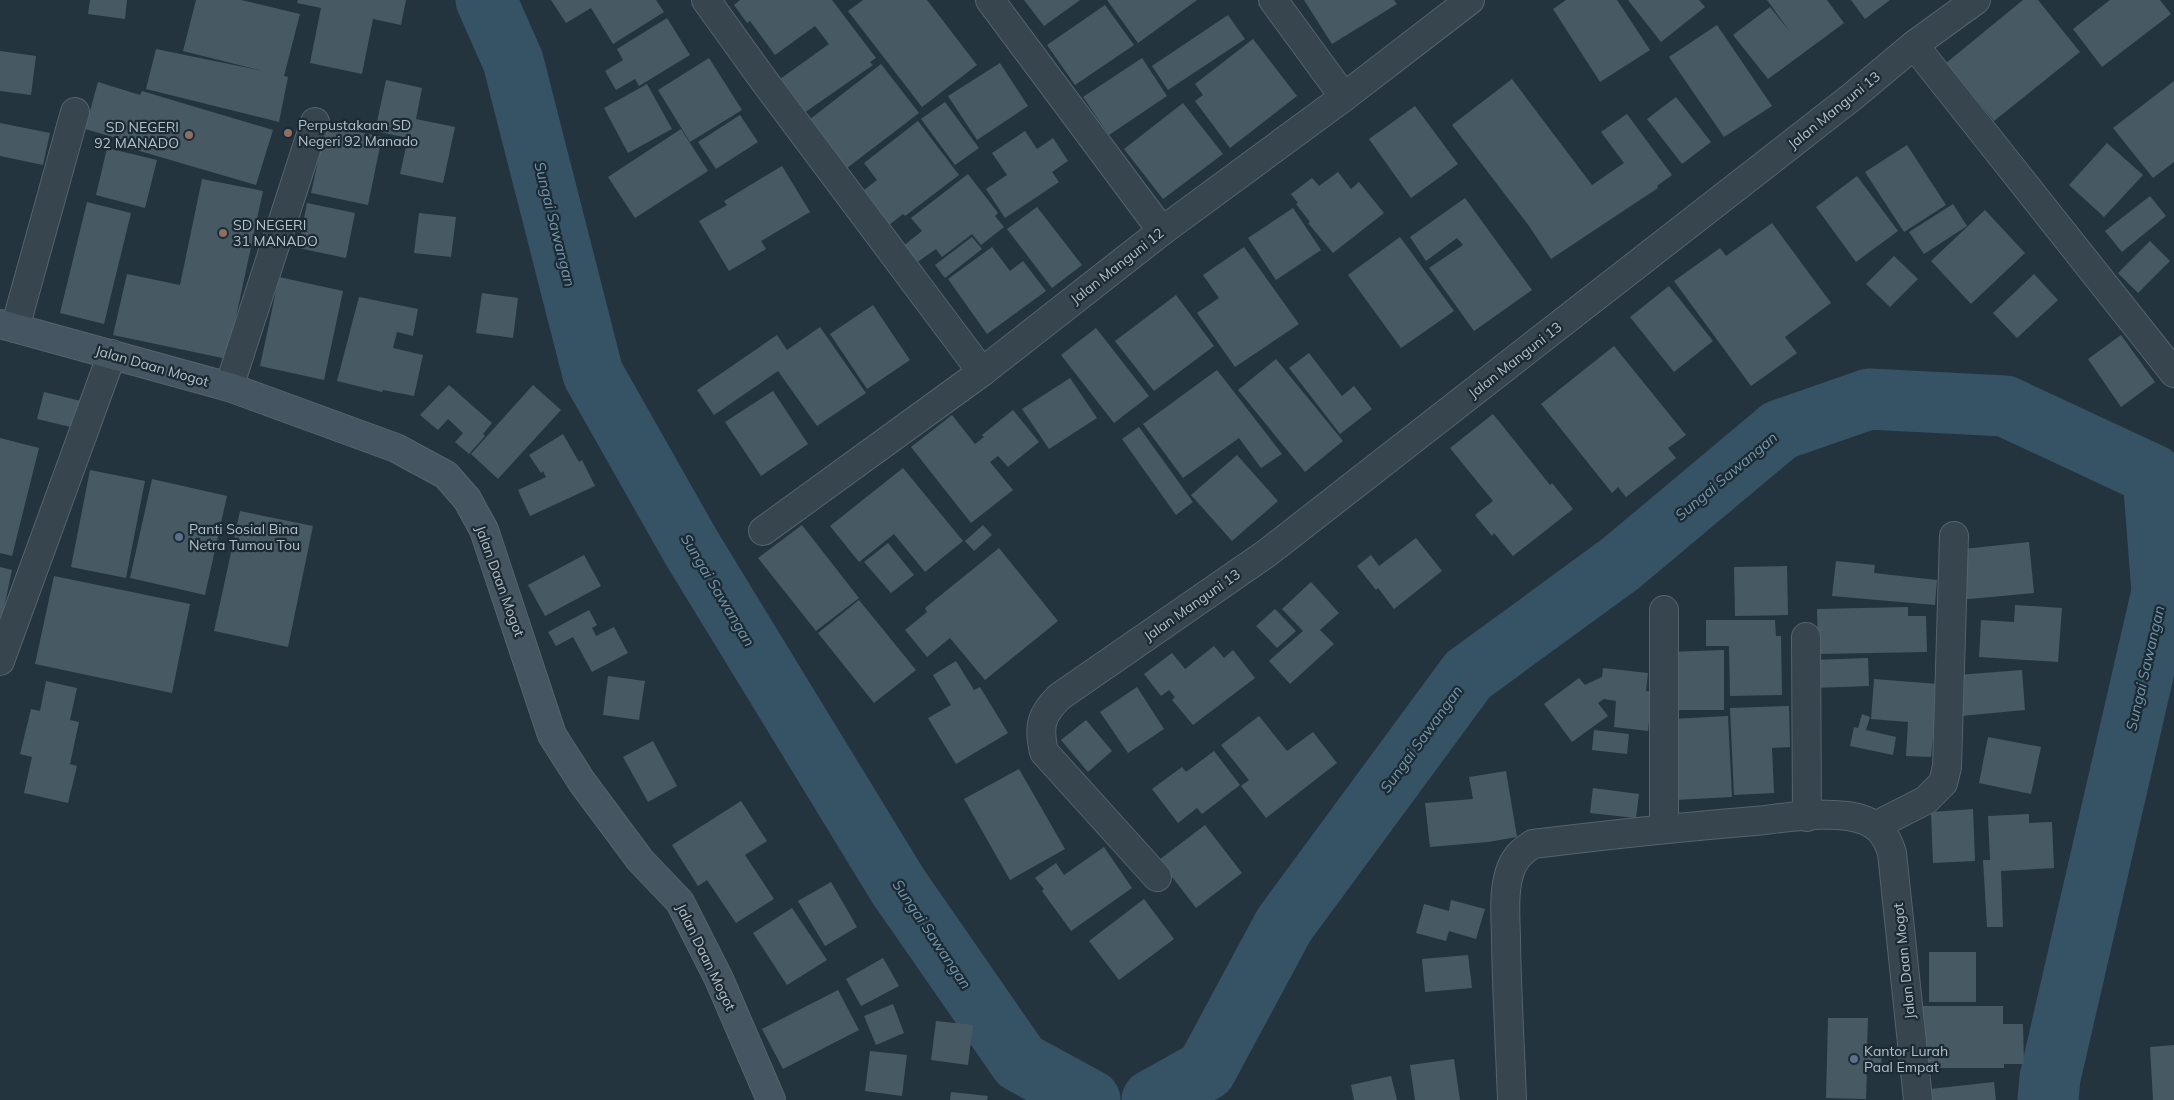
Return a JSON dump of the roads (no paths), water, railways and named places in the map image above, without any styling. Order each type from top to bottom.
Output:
[{"type":"main road","name":"Jalan Daan Mogot","points":[[8,326],[229,387],[396,448],[446,475],[467,499],[484,530],[499,569],[552,735],[582,782],[640,860],[680,902],[719,979],[772,1100]]},
{"type":"street","points":[[706,0],[982,372]]},
{"type":"street","points":[[990,0],[1162,231]]},
{"type":"street","points":[[1272,0],[1344,98]]},
{"type":"street","name":"Jalan Manguni 12","points":[[763,531],[982,372],[1162,231],[1344,98],[1470,0]]},
{"type":"street","name":"Jalan Manguni 13","points":[[1157,877],[1044,752],[1041,738],[1042,721],[1046,710],[1059,697],[1275,547],[1845,102],[1914,45],[1976,0]]},
{"type":"street","points":[[1914,45],[2174,372]]},
{"type":"street","points":[[8,326],[74,112]]},
{"type":"street","points":[[229,387],[315,122]]},
{"type":"street","points":[[0,661],[112,354]]},
{"type":"street","points":[[1512,1100],[1506,911],[1507,890],[1512,867],[1519,853],[1533,844],[1664,829],[1807,817],[1846,815],[1865,820],[1875,826],[1926,800],[1943,784],[1947,767],[1954,536]]},
{"type":"street","points":[[1664,610],[1664,829]]},
{"type":"street","points":[[1806,637],[1807,817]]},
{"type":"street","name":"Jalan Daan Mogot","points":[[1875,826],[1884,832],[1892,853],[1918,1100]]},
{"type":"waterway","name":"Sungai Sawangan","points":[[486,0],[513,61],[593,374],[691,547],[898,886],[1020,1062],[1090,1100]]},
{"type":"waterway","name":"Sungai Sawangan","points":[[1152,1100],[1206,1070],[1284,925],[1468,675],[1620,564],[1780,430],[1869,399],[2005,406],[2153,475],[2162,592],[2050,1078],[2048,1100]]},
{"type":"place","name":"Perpustakaan SD Negeri 92 Manado","points":[[288,133]]},
{"type":"place","name":"SD NEGERI 92 MANADO","points":[[189,135]]},
{"type":"place","name":"SD NEGERI 31 MANADO","points":[[223,233]]},
{"type":"place","name":"Panti Sosial Bina Netra Tumou Tou","points":[[179,537]]},
{"type":"place","name":"Kantor Lurah Paal Empat","points":[[1854,1059]]}]
